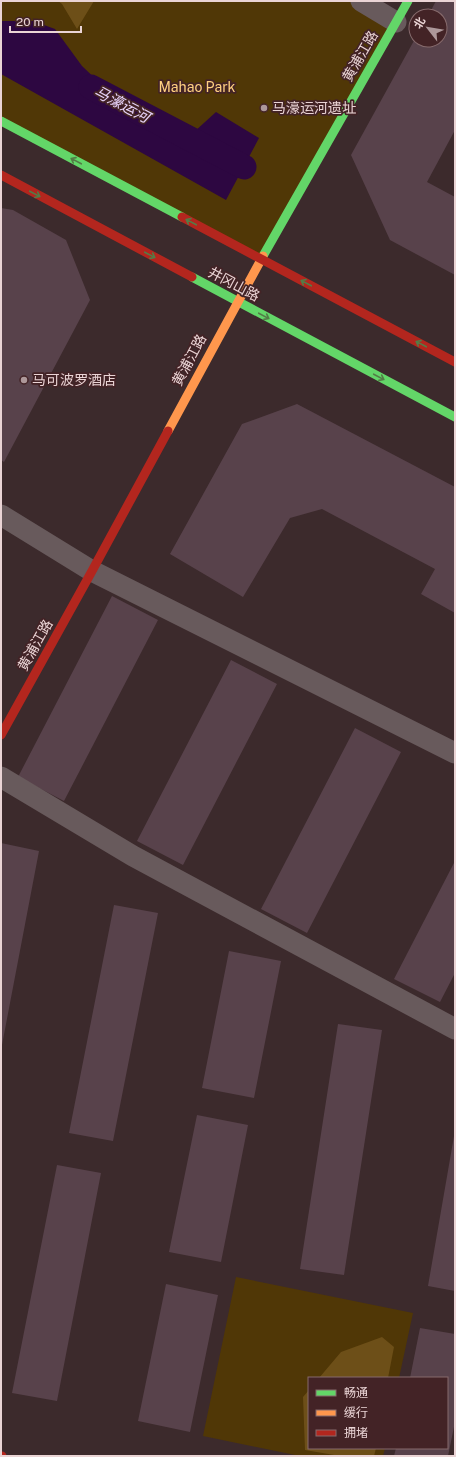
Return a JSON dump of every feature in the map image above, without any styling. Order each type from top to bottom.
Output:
[{"type":"main road","name":"黄浦江路","points":[[1,735],[92,571],[236,302],[408,1]]},
{"type":"main road","points":[[1,120],[455,362]]},
{"type":"main road","name":"井冈山路","points":[[1,175],[236,302],[455,417]]},
{"type":"street","points":[[361,1],[396,22]]},
{"type":"street","points":[[1,515],[92,571],[455,753]]},
{"type":"street","points":[[1,777],[133,856],[455,1029]]},
{"type":"green space","name":"Mahao Park","points":[[1,1],[361,1],[396,22],[261,259],[1,121]]},
{"type":"green space","points":[[236,1277],[413,1313],[399,1377],[308,1377],[308,1449],[385,1449],[383,1456],[300,1456],[203,1436]]},
{"type":"shaded area","points":[[58,1],[94,1],[77,29],[62,4]]},
{"type":"shaded area","points":[[382,1337],[394,1347],[388,1377],[320,1377],[341,1352]]},
{"type":"shaded area","points":[[308,1391],[308,1449],[376,1449],[374,1456],[340,1456],[305,1450],[303,1397]]},
{"type":"water","points":[[1,21],[33,21],[55,29],[82,66],[120,102],[172,129],[194,132],[216,112],[259,138],[226,200],[1,74]]},
{"type":"building","points":[[436,1],[455,1],[455,130],[427,182],[455,197],[455,275],[390,240],[351,155],[410,48],[448,48],[448,8],[432,8]]},
{"type":"building","name":"马可波罗酒店","points":[[1,208],[13,210],[66,240],[90,300],[4,462],[1,460]]},
{"type":"building","points":[[297,404],[455,487],[455,613],[421,594],[435,569],[322,509],[290,518],[243,597],[170,554],[242,424]]},
{"type":"building","points":[[112,596],[158,620],[64,801],[18,777]]},
{"type":"building","points":[[231,660],[277,684],[183,865],[137,841]]},
{"type":"building","points":[[355,728],[401,752],[307,933],[261,909]]},
{"type":"building","points":[[1,843],[39,851],[2,1045],[1,1045]]},
{"type":"building","points":[[455,861],[455,973],[440,1002],[394,979]]},
{"type":"building","points":[[114,905],[158,913],[113,1141],[69,1133]]},
{"type":"building","points":[[229,951],[281,961],[254,1098],[202,1088]]},
{"type":"building","points":[[338,1024],[382,1030],[344,1275],[300,1269]]},
{"type":"building","points":[[197,1115],[248,1125],[221,1262],[169,1252]]},
{"type":"building","points":[[454,1136],[455,1137],[455,1291],[428,1286]]},
{"type":"building","points":[[57,1165],[101,1173],[57,1401],[12,1393]]},
{"type":"building","points":[[166,1284],[218,1295],[190,1432],[138,1421]]},
{"type":"building","points":[[420,1328],[455,1334],[455,1422],[448,1456],[394,1456],[396,1449],[448,1449],[448,1377],[410,1377]]},
{"type":"waterway","name":"马濠运河","points":[[91,87],[244,167]]},
{"type":"traffic: fast","points":[[263,256],[408,1]]},
{"type":"traffic: fast","points":[[1,121],[182,217]]},
{"type":"traffic: fast","points":[[192,277],[455,417]]},
{"type":"traffic: slow","points":[[168,431],[263,256]]},
{"type":"traffic: jam","points":[[1,175],[192,277]]},
{"type":"traffic: jam","points":[[182,217],[455,362]]},
{"type":"traffic: jam","points":[[1,735],[168,431]]},
{"type":"place","name":"马濠运河遗址","points":[[264,108]]},
{"type":"place","name":"马可波罗酒店","points":[[24,380]]}]
